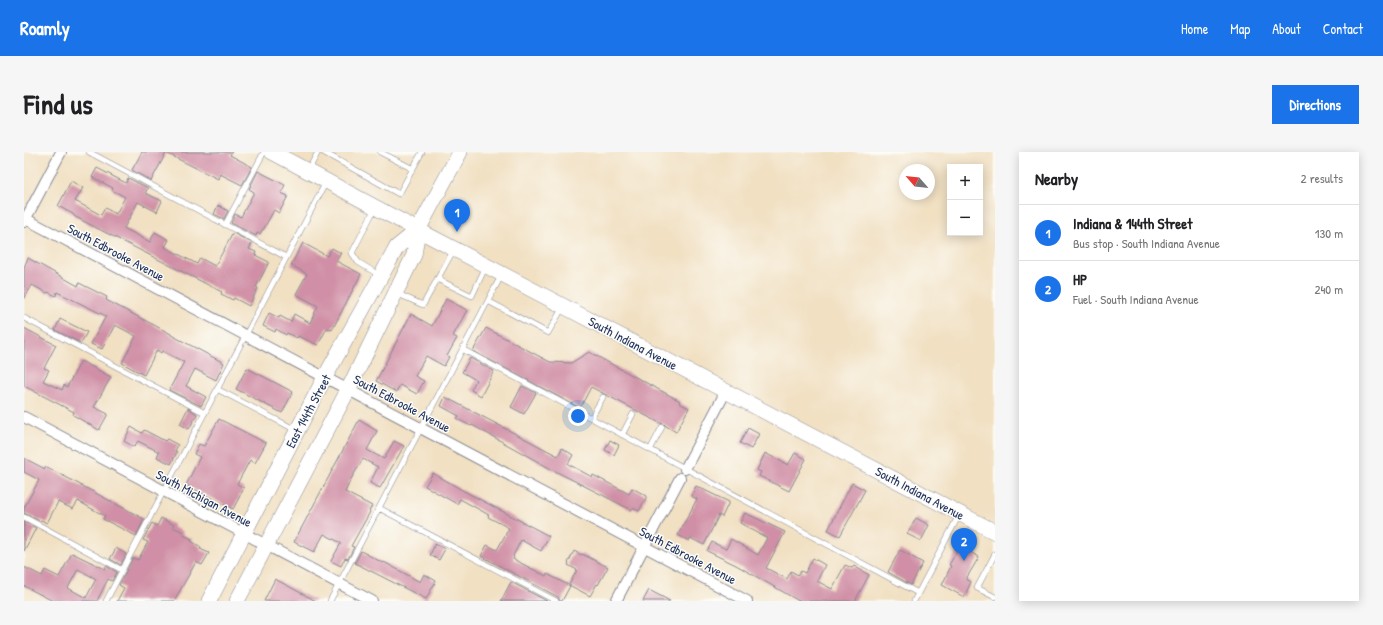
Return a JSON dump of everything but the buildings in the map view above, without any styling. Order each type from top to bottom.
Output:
[{"type":"street","points":[[25,219],[61,152]]},
{"type":"street","name":"South Indiana Avenue","points":[[272,152],[486,266],[995,532]]},
{"type":"street","name":"East 144th Street","points":[[237,601],[348,390],[414,256],[418,230],[460,152]]},
{"type":"street","name":"South Edbrooke Avenue","points":[[25,219],[747,601]]},
{"type":"street","name":"East 144th Street","points":[[209,601],[325,377],[397,247],[418,230]]},
{"type":"street","points":[[685,469],[726,391]]},
{"type":"street","name":"South Michigan Avenue","points":[[24,417],[372,601]]},
{"type":"street","points":[[616,601],[680,478]]},
{"type":"lane","points":[[89,152],[286,257]]},
{"type":"lane","points":[[225,225],[264,152]]},
{"type":"lane","points":[[307,171],[318,152]]},
{"type":"lane","points":[[323,152],[399,194],[422,152]]},
{"type":"lane","points":[[380,152],[413,169]]},
{"type":"lane","points":[[106,601],[326,181]]},
{"type":"lane","points":[[375,207],[352,253],[358,262],[382,276]]},
{"type":"lane","points":[[395,292],[423,305],[454,249]]},
{"type":"lane","points":[[437,279],[472,296],[486,266]]},
{"type":"lane","points":[[330,601],[502,274]]},
{"type":"lane","points":[[488,301],[548,333],[564,306]]},
{"type":"lane","points":[[24,318],[205,413]]},
{"type":"lane","points":[[462,349],[918,594]]},
{"type":"lane","points":[[217,390],[298,431]]},
{"type":"lane","points":[[591,418],[602,397]]},
{"type":"lane","points":[[622,435],[633,414]]},
{"type":"lane","points":[[650,450],[662,427]]},
{"type":"lane","points":[[379,508],[556,601]]},
{"type":"lane","points":[[914,601],[960,513]]},
{"type":"lane","points":[[24,517],[122,570]]},
{"type":"lane","points":[[995,554],[977,588],[995,597]]},
{"type":"place","name":"Indiana & 144th Street","points":[[457,232]]},
{"type":"place","name":"HP","points":[[964,561]]}]
